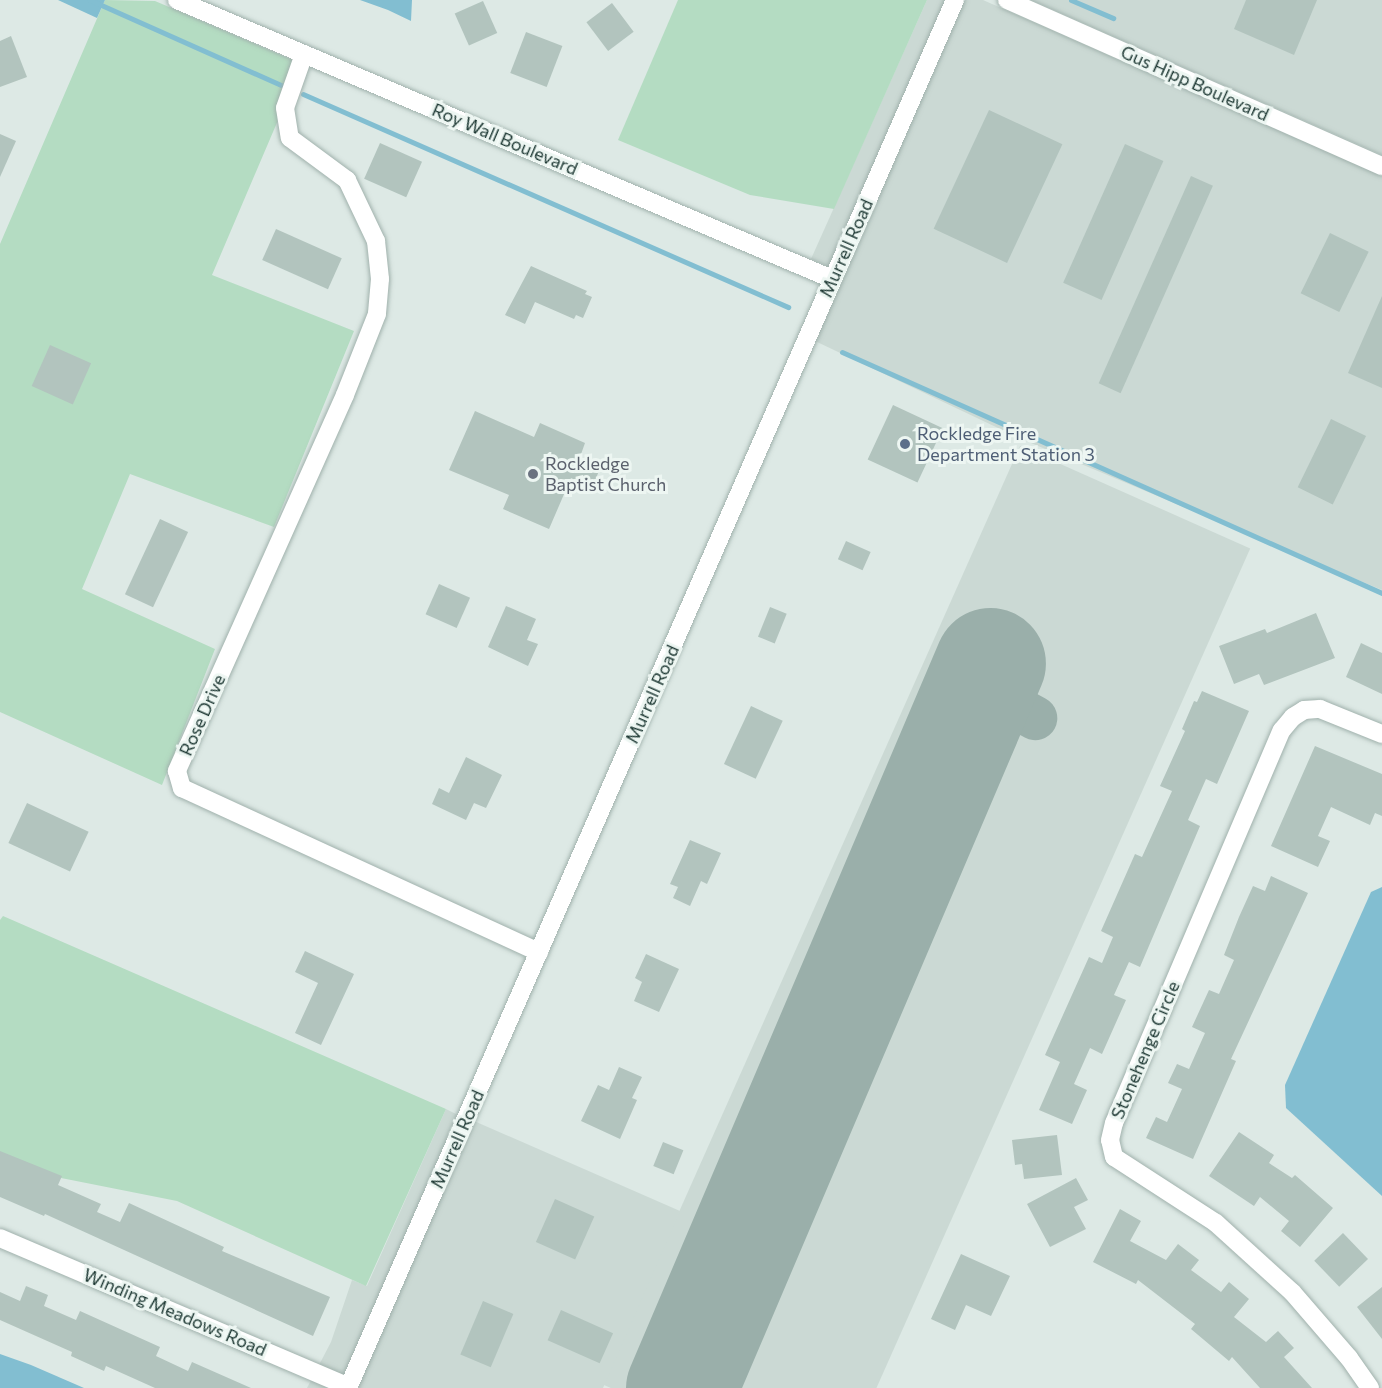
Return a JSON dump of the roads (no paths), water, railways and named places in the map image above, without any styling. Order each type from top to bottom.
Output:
[{"type":"street","name":"Roy Wall Boulevard","points":[[177,0],[832,279]]},
{"type":"street","name":"Murrell Road","points":[[348,1388],[955,0]]},
{"type":"street","name":"Gus Hipp Boulevard","points":[[1007,0],[1382,165]]},
{"type":"street","name":"Rose Drive","points":[[304,54],[285,108],[291,138],[347,180],[376,241],[380,279],[377,314],[345,395],[177,771],[182,788],[539,952]]},
{"type":"street","name":"Stonehenge Circle","points":[[1370,1388],[1349,1358],[1292,1292],[1216,1223],[1114,1157],[1110,1140],[1114,1123],[1282,730],[1293,717],[1304,710],[1320,709],[1382,734]]},
{"type":"street","name":"Winding Meadows Road","points":[[0,1238],[348,1388]]},
{"type":"water","points":[[58,0],[105,0],[97,18]]},
{"type":"water","points":[[360,0],[412,0],[411,21],[388,10]]},
{"type":"water","points":[[1382,887],[1382,1196],[1286,1108],[1285,1085],[1371,892]]},
{"type":"water","points":[[0,1354],[31,1365],[84,1388],[0,1388]]},
{"type":"waterway","points":[[90,0],[281,85]]},
{"type":"waterway","points":[[1071,0],[1113,18]]},
{"type":"waterway","points":[[303,94],[788,307]]},
{"type":"waterway","points":[[842,352],[1382,593]]},
{"type":"place","name":"Rockledge Fire Department Station 3","points":[[905,444]]},
{"type":"place","name":"Rockledge Baptist Church","points":[[533,474]]}]
